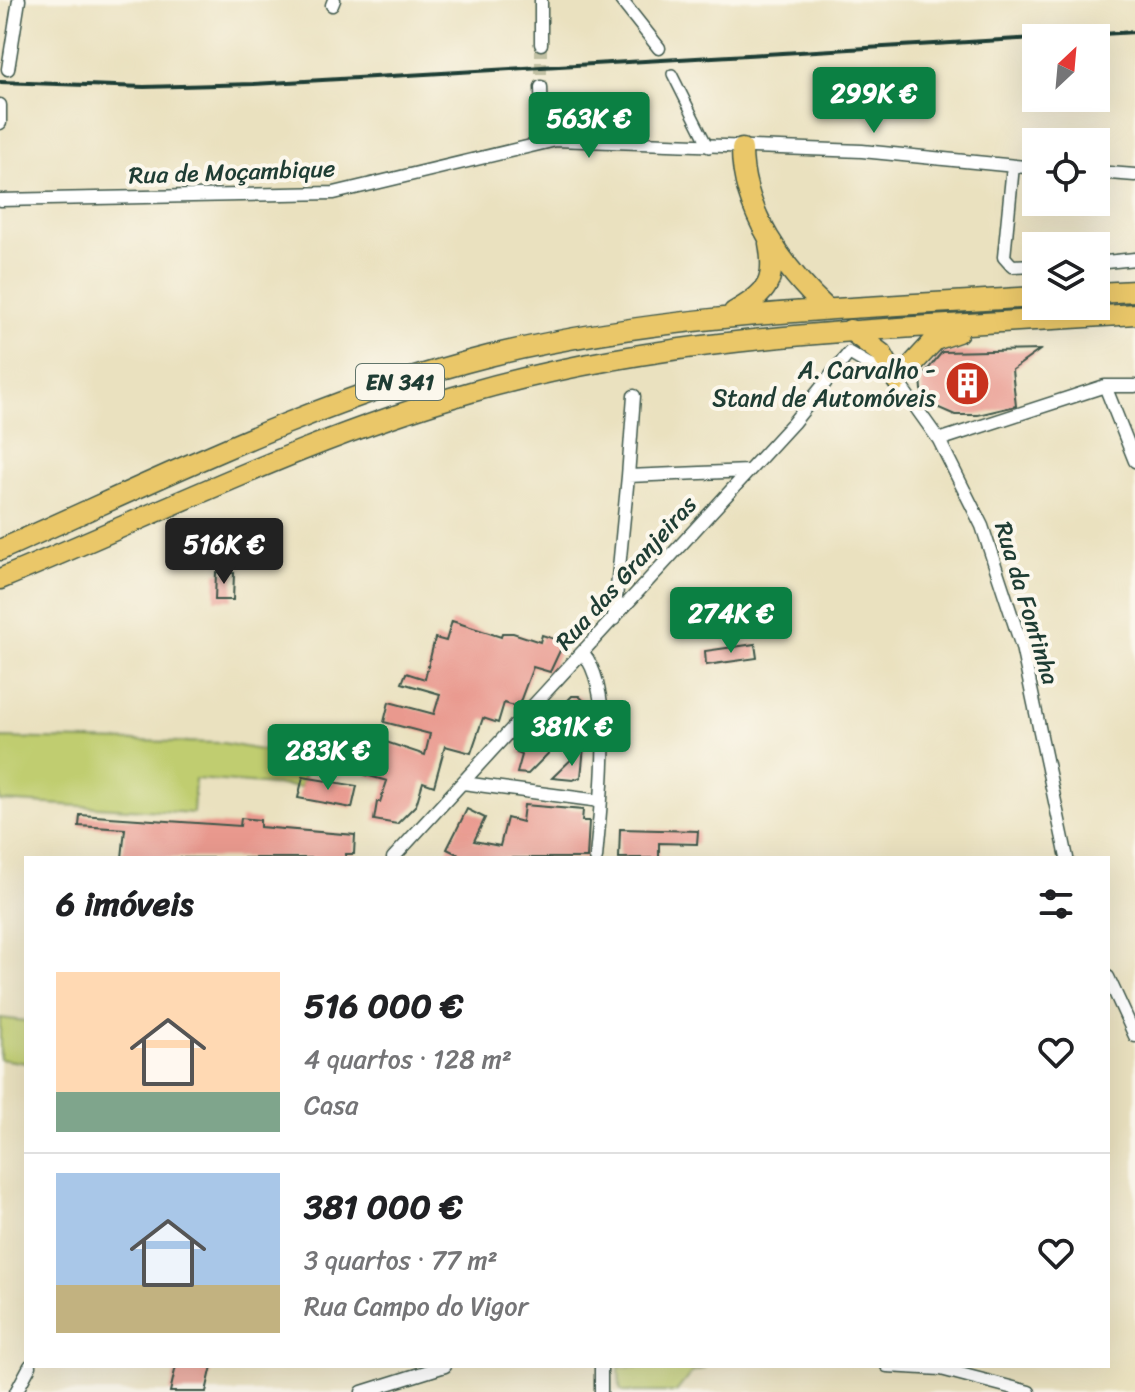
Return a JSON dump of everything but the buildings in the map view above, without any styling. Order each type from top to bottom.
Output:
[{"type":"highway","points":[[742,149],[744,181],[767,235],[799,283],[827,309]]},
{"type":"highway","points":[[728,316],[752,302],[766,288],[772,262],[767,235]]},
{"type":"highway","points":[[1110,292],[1135,291]]},
{"type":"highway","name":"EN 341","points":[[0,550],[274,428],[370,391],[489,356],[613,331],[728,316],[1022,298]]},
{"type":"highway","name":"EN 341","points":[[0,579],[291,455],[472,391],[639,354],[755,338],[1135,314]]},
{"type":"highway","points":[[850,330],[882,354],[897,381],[935,340],[985,324]]},
{"type":"street","points":[[8,69],[6,31],[19,0]]},
{"type":"street","points":[[541,0],[541,44]]},
{"type":"street","points":[[621,0],[659,48]]},
{"type":"street","points":[[672,74],[709,148]]},
{"type":"street","points":[[541,87],[542,123],[556,140]]},
{"type":"street","points":[[0,123],[1,105]]},
{"type":"street","name":"Rua de Moçambique","points":[[0,200],[334,193],[556,140],[709,148],[862,151],[1022,167]]},
{"type":"street","points":[[1013,166],[1004,257],[1012,266],[1022,266]]},
{"type":"street","points":[[1110,173],[1135,175]]},
{"type":"street","points":[[1110,262],[1135,259]]},
{"type":"street","name":"Rua das Granjeiras","points":[[395,856],[793,423],[849,353],[897,381]]},
{"type":"street","name":"Rua da Fontinha","points":[[897,381],[939,440],[982,526],[1022,647],[1067,856]]},
{"type":"street","points":[[939,440],[1105,386],[1135,386]]},
{"type":"street","points":[[1105,386],[1135,461]]},
{"type":"street","points":[[614,619],[634,396]]},
{"type":"street","points":[[628,476],[749,471]]},
{"type":"street","points":[[583,653],[594,665],[603,698],[596,856]]},
{"type":"street","points":[[463,783],[600,801]]},
{"type":"street","points":[[1110,981],[1135,1036]]},
{"type":"street","points":[[16,1392],[29,1368]]},
{"type":"street","points":[[362,1392],[439,1368]]},
{"type":"street","points":[[601,1368],[601,1392]]},
{"type":"street","points":[[923,1368],[941,1369],[1024,1390]]},
{"type":"green space","points":[[0,738],[223,743],[308,759],[301,787],[195,779],[193,813],[0,801]]},
{"type":"green space","points":[[0,1018],[24,1021],[24,1063],[0,1059]]},
{"type":"green space","points":[[619,1368],[705,1368],[692,1372],[676,1392],[624,1392],[620,1389]]},
{"type":"tunnel","points":[[541,44],[541,87]]},
{"type":"railway","points":[[1110,34],[1135,32]]},
{"type":"railway","points":[[0,82],[144,87],[254,84],[1022,39]]},
{"type":"place","name":"A. Carvalho - Stand de Automóveis","points":[[967,384]]}]
